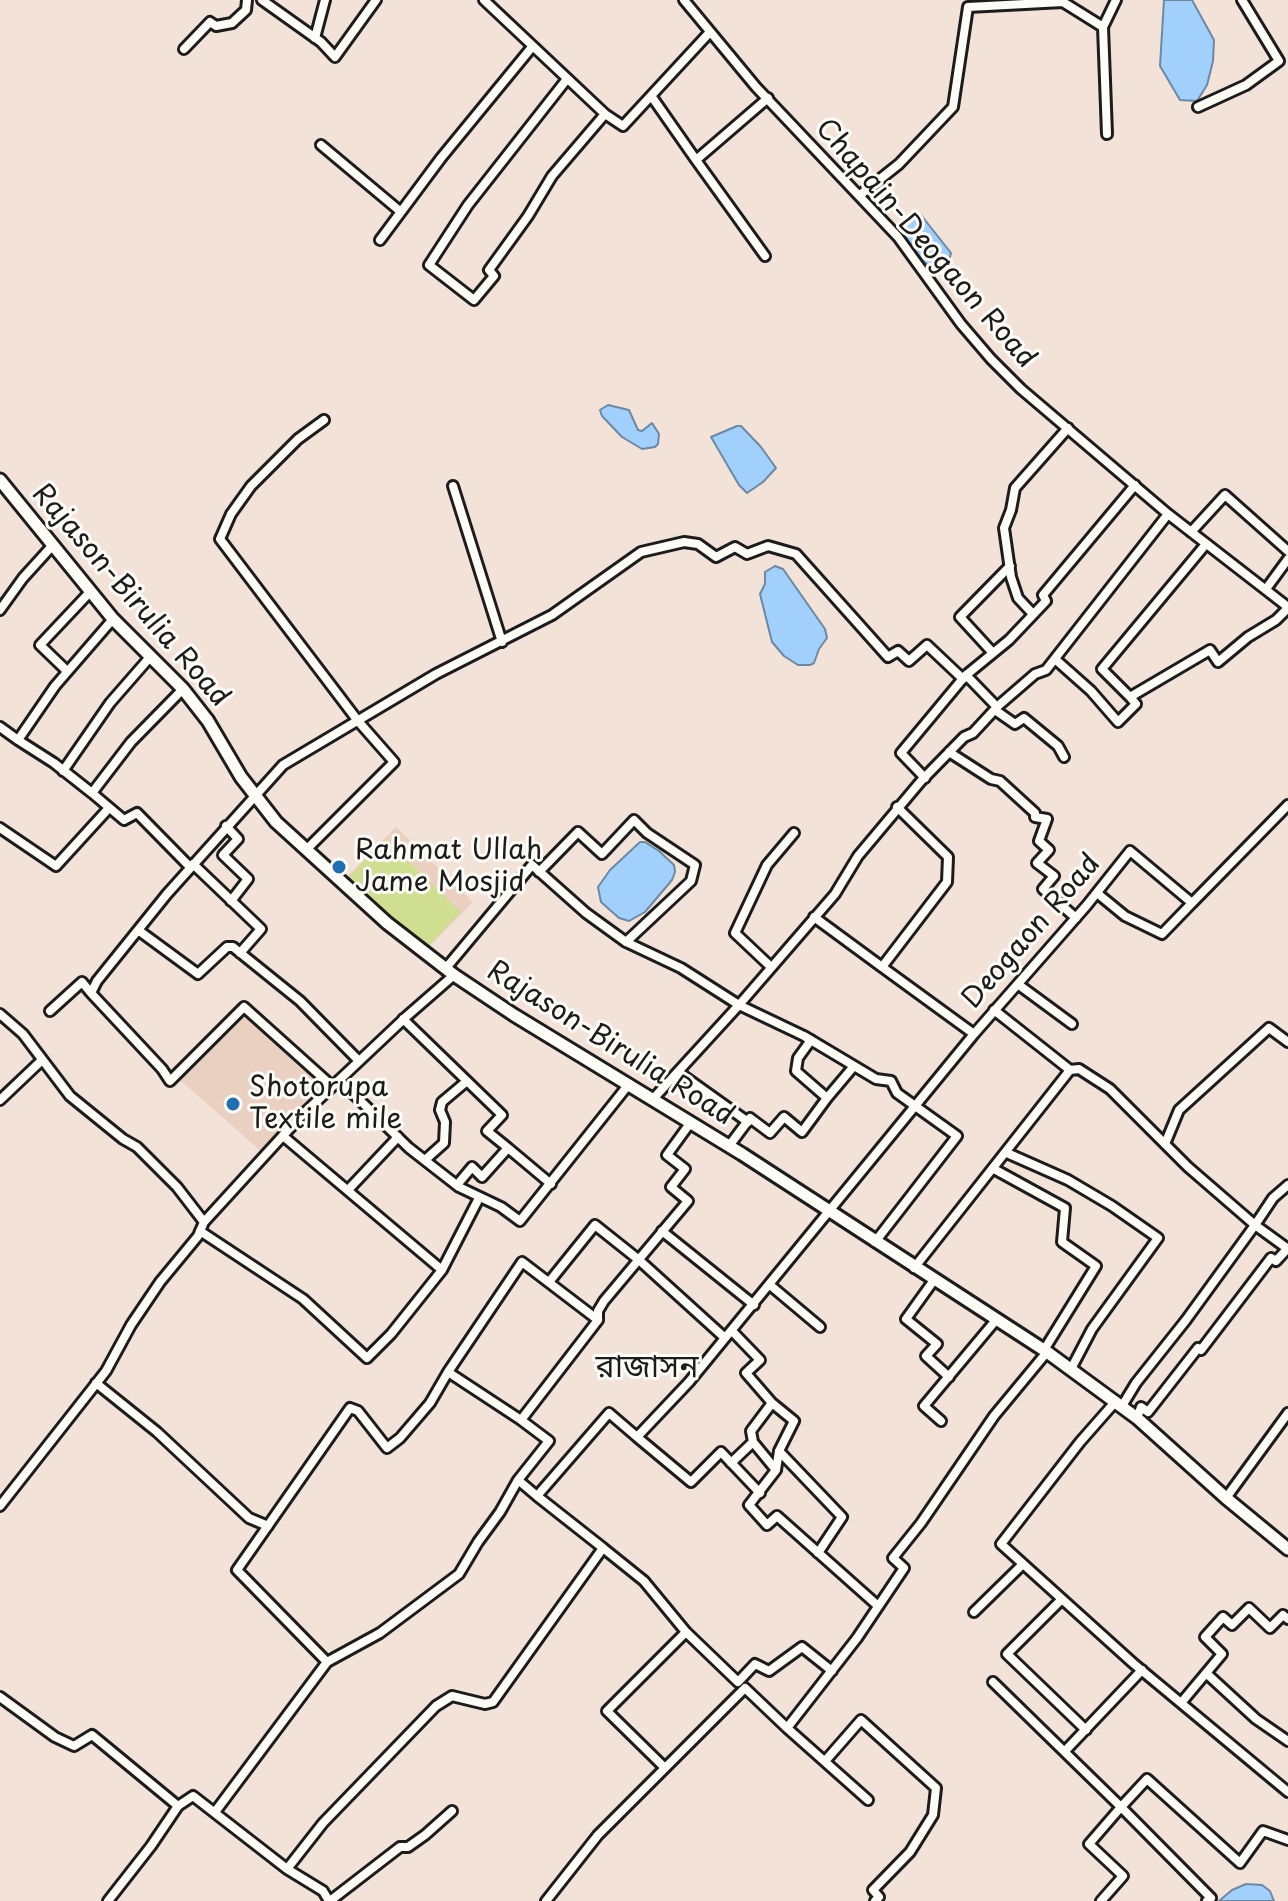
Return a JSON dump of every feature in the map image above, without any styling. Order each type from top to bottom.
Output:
[{"type":"street","points":[[184,49],[210,22],[216,26],[232,23],[246,10],[247,0]]},
{"type":"street","points":[[262,0],[315,38],[335,57],[376,0]]},
{"type":"street","points":[[315,38],[325,0]]},
{"type":"street","points":[[484,0],[605,114],[623,126],[710,32]]},
{"type":"street","name":"Chapain-Deogaon Road","points":[[684,0],[756,87],[898,237],[961,324],[991,359],[1021,389],[1168,514],[1288,607]]},
{"type":"street","points":[[1107,134],[1103,27],[1116,0]]},
{"type":"street","points":[[1198,107],[1246,85],[1279,61],[1242,0]]},
{"type":"street","points":[[860,195],[899,164],[953,107],[968,7],[1063,2],[1103,27]]},
{"type":"street","points":[[380,240],[441,158],[532,47]]},
{"type":"street","points":[[567,79],[468,205],[429,265],[474,300],[494,276],[489,270],[552,176],[605,114]]},
{"type":"street","points":[[652,97],[765,256]]},
{"type":"street","points":[[696,160],[768,98]]},
{"type":"street","points":[[321,145],[401,212]]},
{"type":"street","points":[[306,850],[394,762],[358,721],[220,539],[231,514],[251,486],[298,439],[324,420]]},
{"type":"street","points":[[1033,614],[1018,598],[1004,528],[1015,488],[1068,428]]},
{"type":"street","name":"Rajason-Birulia Road","points":[[0,480],[89,593],[183,689],[208,721],[241,777],[276,822],[387,923],[450,972],[514,1015],[729,1146],[1071,1369],[1119,1403],[1288,1549]]},
{"type":"street","points":[[925,778],[901,753],[964,677],[1046,601],[1043,595],[1135,485]]},
{"type":"street","points":[[453,486],[502,642]]},
{"type":"street","points":[[1191,532],[1225,495],[1288,551]]},
{"type":"street","points":[[653,1099],[835,894],[858,856],[897,807],[964,737],[973,733],[1035,674],[1046,670],[1168,514]]},
{"type":"street","points":[[91,993],[97,981],[192,865],[283,765],[448,667],[572,604],[641,552],[684,542],[698,544],[716,557],[735,547],[747,554],[768,546],[796,554],[888,657],[898,651],[909,661],[927,645],[1015,724],[1024,718],[1058,746],[1064,757]]},
{"type":"street","points":[[1055,659],[1091,691],[1118,722],[1136,704],[1102,669],[1206,544]]},
{"type":"street","points":[[0,610],[52,546]]},
{"type":"street","points":[[1266,589],[1288,559]]},
{"type":"street","points":[[993,653],[960,617],[1010,566]]},
{"type":"street","points":[[67,671],[40,645],[89,593]]},
{"type":"street","points":[[1130,697],[1210,650],[1218,662],[1248,637],[1276,620],[1288,607]]},
{"type":"street","points":[[18,740],[67,671],[113,619]]},
{"type":"street","points":[[63,771],[110,703],[151,656]]},
{"type":"street","points":[[92,793],[131,742],[183,689]]},
{"type":"street","points":[[0,727],[63,771],[124,820],[137,813],[261,929],[240,953]]},
{"type":"street","points":[[949,752],[991,779],[1000,781],[1035,813],[1035,817],[1047,819],[1039,841],[1049,850],[1037,863],[1054,876],[1043,889],[1076,918]]},
{"type":"street","points":[[882,967],[947,882],[948,857],[897,807]]},
{"type":"street","points":[[0,828],[56,866],[109,808]]},
{"type":"street","points":[[1097,893],[1125,916],[1162,934],[1286,811]]},
{"type":"street","points":[[539,872],[578,832],[602,854],[634,820],[647,833],[695,865],[691,881],[626,942]]},
{"type":"street","points":[[226,826],[238,839],[223,855],[248,879],[231,901]]},
{"type":"street","points":[[771,967],[735,933],[767,865],[794,833]]},
{"type":"street","name":"Deogaon Road","points":[[637,1437],[754,1305],[916,1104],[1130,851],[1192,903]]},
{"type":"street","points":[[0,1506],[96,1383],[160,1282],[202,1226],[283,1136],[450,972],[532,865],[586,913],[626,942],[681,968],[739,1005],[811,1040],[876,1079],[891,1081],[897,1093],[957,1136],[875,1242]]},
{"type":"street","points":[[814,917],[974,1034]]},
{"type":"street","points":[[138,930],[198,974],[227,947],[233,947],[300,1001],[359,1061]]},
{"type":"street","points":[[50,1011],[82,982],[170,1081],[244,1007],[457,1185],[501,1207],[520,1221],[629,1084]]},
{"type":"street","points":[[1019,985],[1072,1024]]},
{"type":"street","points":[[994,1010],[1070,1070],[1079,1069],[1110,1089],[1165,1144],[1255,1225],[1288,1249],[1276,1261],[1271,1258],[1201,1350],[1198,1348],[1148,1412],[1141,1407],[1137,1418]]},
{"type":"street","points":[[0,1014],[23,1034],[70,1096],[137,1147],[177,1187],[202,1226],[303,1299],[367,1358],[391,1334],[442,1270],[479,1198]]},
{"type":"street","points":[[403,1019],[502,1115],[487,1131],[551,1184]]},
{"type":"street","points":[[1165,1144],[1179,1110],[1269,1028],[1288,1042]]},
{"type":"street","points":[[811,1040],[798,1058],[796,1071],[827,1098]]},
{"type":"street","points":[[0,1100],[41,1061]]},
{"type":"street","points":[[729,1146],[750,1118],[770,1133],[784,1117],[802,1132],[854,1066]]},
{"type":"street","points":[[914,1268],[1070,1070]]},
{"type":"street","points":[[678,1072],[748,1122]]},
{"type":"street","points":[[425,1160],[444,1143],[442,1102],[467,1081]]},
{"type":"street","points":[[521,1420],[598,1320],[598,1311],[604,1301],[688,1201],[671,1187],[685,1169],[667,1155],[691,1122]]},
{"type":"street","points":[[283,1136],[442,1270]]},
{"type":"street","points":[[348,1190],[398,1137]]},
{"type":"street","points":[[457,1185],[472,1167],[482,1177],[508,1148]]},
{"type":"street","points":[[1007,1153],[1068,1180],[1158,1238],[1092,1329],[1071,1369]]},
{"type":"street","points":[[787,1728],[857,1638],[904,1568],[893,1558],[921,1523],[994,1416],[1045,1351],[1096,1266],[1062,1242],[1065,1208],[994,1169]]},
{"type":"street","points":[[1288,1185],[1273,1198],[1186,1320],[1136,1383],[1080,1442],[1001,1544],[1142,1670],[1288,1792]]},
{"type":"street","points":[[549,1282],[595,1225],[760,1360],[746,1373],[772,1403],[794,1421],[779,1451],[776,1470],[749,1505],[767,1525],[777,1516],[877,1605]]},
{"type":"street","points":[[662,1231],[754,1305]]},
{"type":"street","points":[[327,1662],[237,1570],[350,1408],[358,1411],[381,1444],[390,1448],[430,1403],[522,1262],[598,1320]]},
{"type":"street","points":[[934,1280],[906,1319],[937,1344],[926,1356],[949,1377]]},
{"type":"street","points":[[770,1285],[820,1327]]},
{"type":"street","points":[[941,1421],[924,1406],[996,1320]]},
{"type":"street","points":[[215,1812],[327,1662],[380,1633],[459,1574],[518,1480],[549,1441],[448,1372]]},
{"type":"street","points":[[96,1383],[157,1432],[249,1518],[268,1526]]},
{"type":"street","points":[[772,1403],[751,1431],[753,1442],[776,1470]]},
{"type":"street","points":[[537,1496],[609,1413],[691,1482],[721,1452],[760,1493]]},
{"type":"street","points":[[1226,1498],[1288,1413]]},
{"type":"street","points":[[731,1463],[753,1442]]},
{"type":"street","points":[[779,1451],[842,1517],[818,1553]]},
{"type":"street","points":[[518,1480],[644,1581],[686,1632],[868,1800]]},
{"type":"street","points":[[287,1869],[323,1823],[436,1706],[452,1696],[485,1704],[493,1702],[603,1548]]},
{"type":"street","points":[[974,1612],[1023,1564]]},
{"type":"street","points":[[1062,1599],[1007,1654],[1086,1730]]},
{"type":"street","points":[[1181,1703],[1222,1654],[1205,1637],[1223,1617],[1232,1625],[1249,1608],[1270,1628],[1283,1615],[1288,1619]]},
{"type":"street","points":[[664,1767],[607,1711],[686,1632]]},
{"type":"street","points":[[546,1901],[598,1835],[741,1685],[755,1664],[769,1671],[802,1647],[832,1671]]},
{"type":"street","points":[[1065,1751],[1142,1670]]},
{"type":"street","points":[[1206,1673],[1256,1719],[1288,1741]]},
{"type":"street","points":[[993,1682],[1211,1898],[1207,1901]]},
{"type":"street","points":[[0,1697],[55,1737],[74,1746],[92,1735],[178,1806]]},
{"type":"street","points":[[826,1760],[861,1720],[936,1788],[933,1815],[910,1852],[873,1890],[879,1897],[875,1901]]},
{"type":"street","points":[[1101,1901],[1123,1876],[1089,1844],[1147,1779],[1240,1863],[1263,1831],[1288,1840]]},
{"type":"street","points":[[108,1901],[178,1806],[193,1796],[287,1869],[323,1891],[330,1901],[400,1847],[408,1847],[425,1835],[452,1811]]},
{"type":"shaded area","points":[[396,827],[473,902],[421,955],[340,884]]},
{"type":"shaded area","name":"Shotorupa Textile mile","points":[[243,1010],[327,1087],[263,1153],[179,1079]]},
{"type":"green space","points":[[385,839],[461,912],[421,954],[345,881]]},
{"type":"water","points":[[1164,0],[1192,0],[1214,40],[1207,85],[1197,101],[1180,100],[1160,66]]},
{"type":"water","points":[[921,215],[951,253],[939,267],[921,260],[898,229],[908,218]]},
{"type":"water","points":[[608,405],[629,410],[638,430],[642,431],[652,423],[659,434],[658,444],[642,449],[622,437],[602,416],[600,410]]},
{"type":"water","points":[[741,426],[761,447],[776,468],[747,493],[739,485],[711,437]]},
{"type":"water","points":[[775,566],[783,569],[825,629],[827,638],[810,665],[798,665],[784,656],[772,642],[760,594],[765,584],[765,572]]},
{"type":"water","points":[[640,842],[659,851],[674,865],[675,872],[645,912],[629,921],[619,918],[601,902],[598,887],[610,870]]},
{"type":"water","points":[[1246,1884],[1262,1885],[1270,1891],[1274,1901],[1219,1901]]},
{"type":"place","name":"Rahmat Ullah Jame Mosjid","points":[[339,867]]},
{"type":"place","name":"Shotorupa Textile mile","points":[[233,1104]]},
{"type":"district","name":"রাজাসন","points":[[647,1368]]}]
